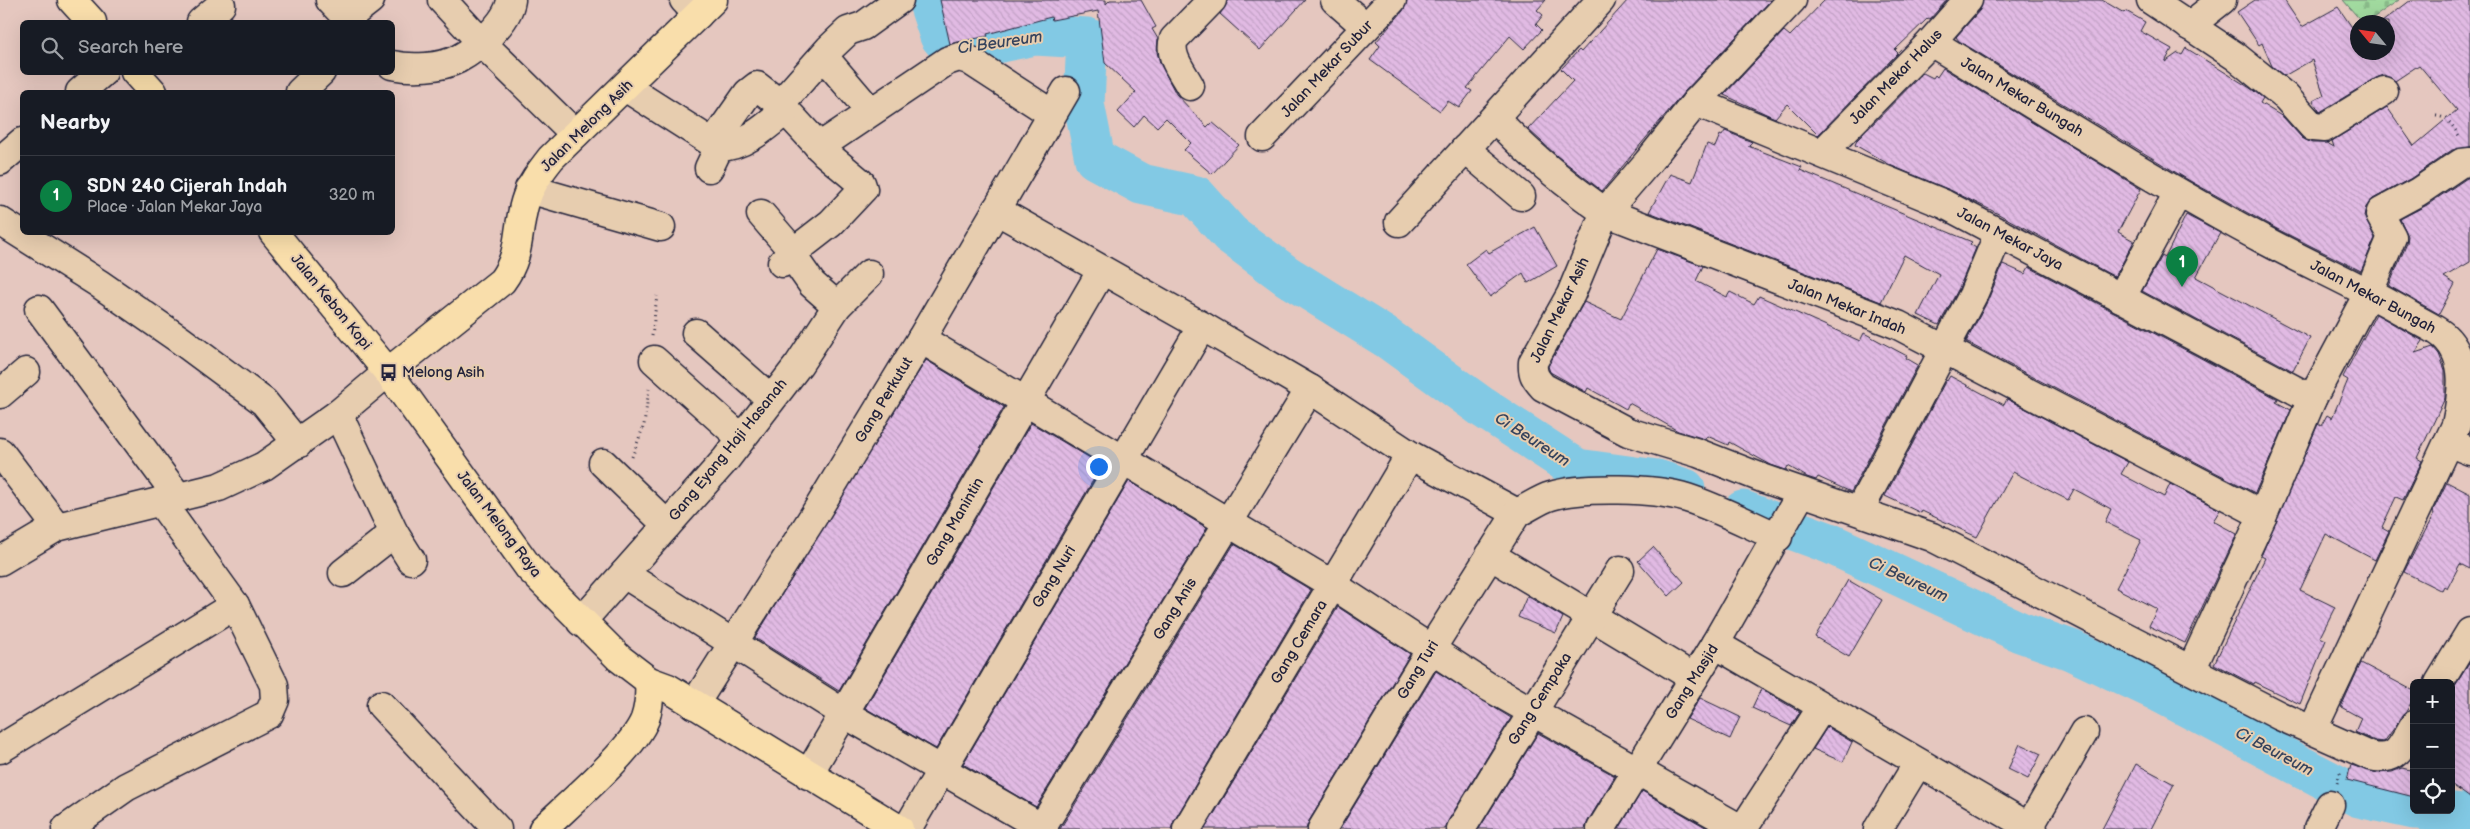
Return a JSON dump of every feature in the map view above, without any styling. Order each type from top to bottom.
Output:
[{"type":"main road","points":[[72,0],[90,20]]},
{"type":"main road","name":"Jalan Melong Asih","points":[[388,372],[502,281],[512,268],[517,253],[524,204],[529,189],[550,158],[625,87],[698,5]]},
{"type":"main road","name":"Jalan Kebon Kopi","points":[[275,235],[388,372]]},
{"type":"main road","name":"Jalan Melong Raya","points":[[388,372],[529,568],[619,658],[649,681],[668,688],[899,829]]},
{"type":"main road","points":[[543,829],[632,742],[644,719],[650,696],[649,681]]},
{"type":"street","points":[[343,14],[370,0]]},
{"type":"street","points":[[442,0],[481,42],[575,134]]},
{"type":"street","points":[[395,65],[438,65],[458,59],[481,42],[504,21],[510,9],[511,0]]},
{"type":"street","points":[[714,153],[732,147],[765,128],[829,49],[848,31],[863,26],[898,0]]},
{"type":"street","points":[[1190,86],[1172,53],[1172,45],[1174,39],[1212,0]]},
{"type":"street","points":[[1335,0],[1366,27]]},
{"type":"street","name":"Jalan Mekar Subur","points":[[1262,137],[1392,0]]},
{"type":"street","points":[[1399,222],[1601,0]]},
{"type":"street","name":"Jalan Mekar Asih","points":[[1792,0],[1696,102],[1605,212],[1571,294],[1533,362],[1532,372],[1536,380],[1543,387],[1628,432],[1698,453],[1800,496]]},
{"type":"street","name":"Jalan Mekar Halus","points":[[1823,152],[1968,0]]},
{"type":"street","points":[[2151,0],[2236,56],[2286,97],[2313,127],[2324,128],[2384,91]]},
{"type":"street","points":[[2189,26],[2222,0]]},
{"type":"street","points":[[202,20],[221,5]]},
{"type":"street","name":"Jalan Mekar Bungah","points":[[1930,42],[2178,193],[2270,243],[2369,292],[2444,336],[2456,351],[2461,372],[2462,398],[2456,426],[2459,446],[2313,729]]},
{"type":"street","points":[[824,57],[870,111]]},
{"type":"street","points":[[818,147],[947,61],[959,57],[969,60],[1052,114]]},
{"type":"street","points":[[82,90],[99,75]]},
{"type":"street","points":[[302,90],[318,75]]},
{"type":"street","points":[[625,87],[714,153]]},
{"type":"street","points":[[714,153],[754,87],[760,87],[783,107],[818,147],[864,186],[831,222],[786,258]]},
{"type":"street","name":"Gang Perkutut","points":[[694,705],[921,339],[1066,91]]},
{"type":"street","name":"Jalan Mekar Jaya","points":[[1696,102],[1823,152],[1944,204],[2312,399]]},
{"type":"street","name":"Jalan Mekar Indah","points":[[1495,118],[1518,143],[1573,189],[1605,212],[1898,326],[2263,515]]},
{"type":"street","points":[[0,161],[20,144]]},
{"type":"street","points":[[1465,149],[1521,196]]},
{"type":"street","points":[[2191,670],[2263,515],[2312,399],[2369,292],[2392,237],[2380,215],[2381,212],[2418,192],[2461,163],[2467,153]]},
{"type":"street","points":[[529,189],[661,227]]},
{"type":"street","points":[[2121,298],[2178,193]]},
{"type":"street","points":[[996,210],[1310,389],[1410,455],[1517,513],[1551,496],[1581,491],[1620,490],[1686,498],[1779,535]]},
{"type":"street","points":[[761,214],[786,243],[786,258],[837,306]]},
{"type":"street","points":[[0,221],[20,234]]},
{"type":"street","points":[[1859,511],[1973,294],[1999,233]]},
{"type":"street","points":[[21,235],[162,328],[264,402],[298,444]]},
{"type":"street","name":"Gang Manintin","points":[[808,775],[1102,270]]},
{"type":"street","name":"Gang Eyang Haji Hasanah","points":[[581,622],[712,474],[799,364],[837,306],[869,274]]},
{"type":"street","points":[[39,308],[170,499],[235,605],[274,685],[275,700],[269,714],[126,787],[66,829]]},
{"type":"street","name":"Gang Nuri","points":[[907,829],[1202,326]]},
{"type":"street","points":[[696,333],[771,399]]},
{"type":"street","points":[[921,339],[1333,585],[1487,686],[1742,829],[1822,708]]},
{"type":"street","points":[[654,360],[741,438]]},
{"type":"street","points":[[0,394],[26,372]]},
{"type":"street","points":[[0,561],[57,527],[219,486],[264,466],[298,444],[338,414],[388,372]]},
{"type":"street","name":"Gang Anis","points":[[1042,829],[1310,389]]},
{"type":"street","points":[[338,414],[394,533],[411,560]]},
{"type":"street","points":[[0,452],[57,527]]},
{"type":"street","name":"Gang Cemara","points":[[1187,829],[1410,455]]},
{"type":"street","points":[[611,471],[667,525]]},
{"type":"street","points":[[1800,496],[1859,511],[1947,544],[2280,716],[2313,729],[2355,750],[2383,760],[2396,755],[2410,732]]},
{"type":"street","name":"Gang Masjid","points":[[1601,829],[1715,644],[1800,496]]},
{"type":"street","name":"Gang Turi","points":[[1322,829],[1431,649],[1517,513]]},
{"type":"street","points":[[343,573],[394,533]]},
{"type":"street","points":[[1490,555],[1694,678]]},
{"type":"street","name":"Gang Cempaka","points":[[1460,829],[1620,570]]},
{"type":"street","points":[[624,574],[845,714],[1042,829]]},
{"type":"street","points":[[0,749],[235,605]]},
{"type":"street","points":[[2441,679],[2470,632]]},
{"type":"street","points":[[1715,644],[2030,828],[2084,732]]},
{"type":"street","points":[[381,705],[497,829]]},
{"type":"street","points":[[1878,829],[1918,763]]},
{"type":"street","points":[[2318,829],[2330,805]]},
{"type":"path","points":[[2436,116],[2444,117],[2449,121],[2467,153]]},
{"type":"path","points":[[611,471],[629,464],[644,424],[654,360],[651,329],[656,296]]},
{"type":"green space","points":[[2343,0],[2399,0],[2377,15],[2356,15]]},
{"type":"building","points":[[940,0],[1106,0],[1106,4],[1110,0],[1141,0],[1156,27],[1152,29],[1158,39],[1157,52],[1160,63],[1176,94],[1207,127],[1212,122],[1239,145],[1212,174],[1184,150],[1191,143],[1166,118],[1157,127],[1144,115],[1134,127],[1118,112],[1136,92],[1105,63],[1098,11],[1052,20],[1051,17],[987,34],[988,36],[950,44]]},
{"type":"building","points":[[1229,0],[1305,0],[1260,50],[1220,14]]},
{"type":"building","points":[[1407,0],[1546,0],[1537,10],[1543,15],[1536,24],[1542,30],[1524,49],[1510,36],[1467,88],[1472,91],[1459,108],[1448,101],[1440,111],[1370,60],[1380,46],[1376,42],[1403,11]]},
{"type":"building","points":[[1628,0],[1771,0],[1685,91],[1602,191],[1557,156],[1528,129],[1573,81],[1561,69],[1579,50],[1581,52]]},
{"type":"building","points":[[1825,0],[1947,0],[1930,19],[1928,18],[1895,50],[1898,53],[1818,135],[1787,104],[1775,118],[1724,95],[1784,31],[1790,36]]},
{"type":"building","points":[[1983,0],[2102,0],[2124,13],[2126,11],[2145,22],[2140,31],[2172,49],[2165,62],[2178,53],[2182,55],[2186,48],[2250,88],[2263,98],[2260,103],[2283,117],[2302,138],[2312,143],[2327,143],[2334,147],[2332,141],[2387,107],[2414,146],[2457,110],[2419,65],[2395,81],[2384,75],[2376,78],[2320,112],[2313,101],[2324,95],[2312,60],[2284,76],[2272,66],[2262,43],[2259,45],[2237,12],[2255,0],[2284,0],[2302,27],[2338,7],[2350,24],[2350,60],[2395,60],[2395,15],[2391,15],[2411,0],[2470,0],[2470,147],[2452,150],[2410,179],[2373,199],[2366,207],[2364,216],[2375,238],[2361,271],[2275,228],[2190,181],[1959,41],[1956,37],[1980,10]]},
{"type":"building","points":[[1943,68],[2141,189],[2118,232],[2134,241],[2115,277],[1991,210],[1950,190],[1892,166],[1855,145],[1857,140],[1923,73],[1933,78],[1935,75],[1937,77]]},
{"type":"building","points":[[1725,131],[1752,142],[1748,146],[1802,167],[1800,170],[1972,242],[1970,244],[1976,248],[1959,288],[1939,325],[1918,315],[1939,274],[1904,255],[1881,302],[1649,212],[1670,174],[1692,182],[1707,144],[1715,147],[1720,135],[1722,136]]},
{"type":"building","points":[[2467,178],[2470,178],[2470,262],[2444,277],[2455,284],[2439,314],[2389,286],[2407,243],[2408,236],[2400,219],[2427,205]]},
{"type":"building","points":[[2186,215],[2220,233],[2196,277],[2310,338],[2293,371],[2142,291],[2162,256],[2165,258]]},
{"type":"building","points":[[1535,227],[1557,266],[1528,283],[1523,273],[1490,297],[1466,264],[1486,249],[1489,253]]},
{"type":"building","points":[[1657,249],[1703,266],[1696,281],[1727,297],[1730,292],[1754,304],[1759,296],[1860,341],[1864,333],[1907,356],[1906,358],[1918,365],[1851,492],[1818,477],[1816,480],[1807,477],[1788,466],[1786,470],[1771,465],[1729,442],[1728,445],[1707,436],[1705,439],[1678,431],[1629,403],[1626,409],[1588,388],[1586,392],[1550,372],[1548,366],[1584,302],[1621,319]]},
{"type":"building","points":[[2003,264],[2025,274],[2029,267],[2278,399],[2276,402],[2291,410],[2255,493],[1966,342],[1987,302]]},
{"type":"building","points":[[2376,314],[2423,341],[2415,353],[2433,347],[2439,354],[2445,370],[2445,398],[2417,458],[2422,461],[2403,500],[2396,497],[2382,527],[2389,531],[2375,560],[2326,534],[2300,590],[2335,607],[2320,637],[2326,640],[2300,704],[2254,682],[2253,684],[2214,664],[2265,558],[2261,556],[2318,424],[2321,426],[2327,415],[2332,418],[2348,380],[2343,377]]},
{"type":"building","points":[[926,360],[1004,407],[839,691],[755,638]]},
{"type":"building","points":[[1950,376],[2004,405],[2007,399],[2128,462],[2121,474],[2164,497],[2170,484],[2220,510],[2213,521],[2237,534],[2185,643],[2149,626],[2157,609],[2116,588],[2141,540],[2105,522],[2111,509],[2074,489],[2068,500],[2013,472],[1977,537],[1885,496],[1946,380]]},
{"type":"building","points":[[1031,423],[1102,465],[936,749],[865,708]]},
{"type":"building","points":[[1129,481],[1207,528],[1036,807],[963,764]]},
{"type":"building","points":[[2447,482],[2470,494],[2470,569],[2460,564],[2447,589],[2444,587],[2442,591],[2404,572],[2434,514],[2432,513]]},
{"type":"building","points":[[1234,544],[1311,590],[1171,829],[1060,829]]},
{"type":"building","points":[[1653,547],[1684,582],[1669,596],[1638,561]]},
{"type":"building","points":[[1848,580],[1882,600],[1849,657],[1815,637]]},
{"type":"building","points":[[1527,596],[1563,617],[1556,633],[1518,617]]},
{"type":"building","points":[[1338,607],[1410,654],[1309,821],[1306,829],[1205,829]]},
{"type":"building","points":[[2470,662],[2470,798],[2455,787],[2455,686]]},
{"type":"building","points":[[2361,663],[2410,689],[2410,704],[2384,742],[2375,741],[2355,732],[2361,718],[2341,707]]},
{"type":"building","points":[[1436,671],[1511,718],[1448,821],[1445,829],[1340,829]]},
{"type":"building","points":[[1761,689],[1800,712],[1791,726],[1752,708]]},
{"type":"building","points":[[1700,698],[1740,717],[1730,739],[1687,719]]},
{"type":"building","points":[[1827,727],[1852,742],[1843,762],[1813,749]]},
{"type":"building","points":[[1538,733],[1615,776],[1585,829],[1479,829]]},
{"type":"building","points":[[2020,744],[2041,754],[2028,779],[2008,769]]},
{"type":"building","points":[[2136,764],[2174,784],[2151,829],[2102,829]]},
{"type":"building","points":[[2351,765],[2377,773],[2392,772],[2402,768],[2410,770],[2410,796],[2347,780]]},
{"type":"building","points":[[1642,791],[1709,829],[1619,829]]},
{"type":"waterway","name":"Ci Beureum","points":[[928,0],[940,36],[953,52],[1035,35],[1087,38],[1084,104],[1095,159],[1141,184],[1196,196],[1230,234],[1287,276],[1387,338],[1482,407],[1577,469],[1657,480],[1685,489]]},
{"type":"waterway","name":"Ci Beureum","points":[[1743,511],[1829,543],[2020,632],[2071,650],[2158,691],[2359,797],[2410,808]]},
{"type":"waterway","name":"Ci Beureum","points":[[2455,813],[2470,815]]},
{"type":"place","name":"SDN 240 Cijerah Indah","points":[[2182,287]]},
{"type":"place","name":"Melong Asih","points":[[388,372]]}]
